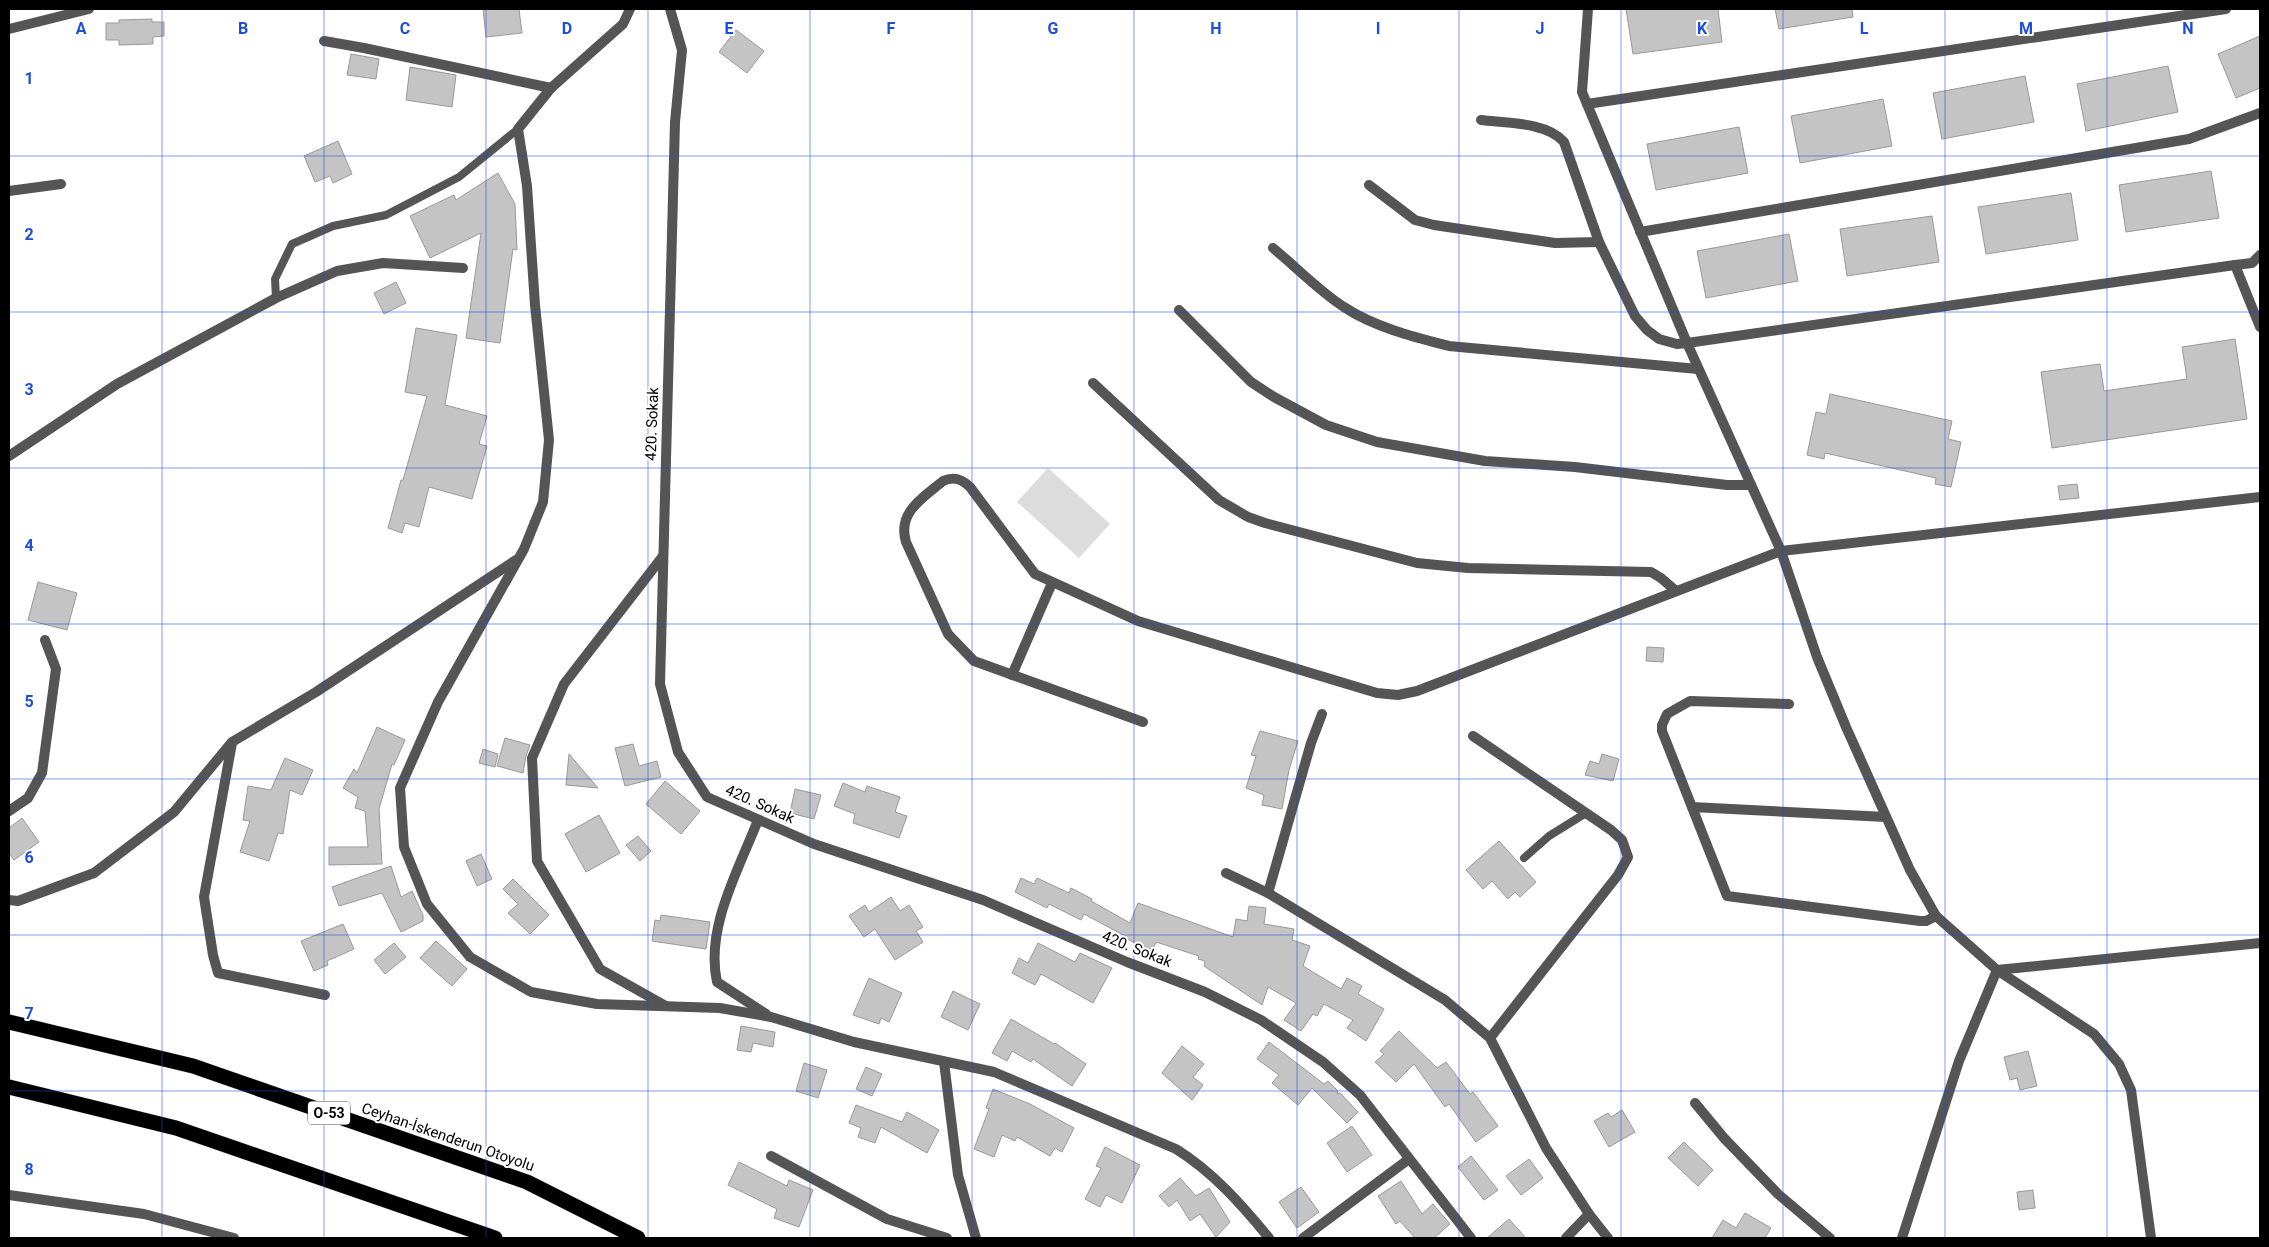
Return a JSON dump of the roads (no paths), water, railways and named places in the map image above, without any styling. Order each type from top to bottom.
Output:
[{"type":"highway","name":"Ceyhan-İskenderun Otoyolu","points":[[9,1022],[193,1066],[527,1182],[638,1238]]},
{"type":"highway","points":[[9,1087],[176,1128],[496,1238]]},
{"type":"street","points":[[9,29],[89,9]]},
{"type":"street","points":[[630,9],[623,24],[551,88],[518,129],[527,186],[535,305],[549,440],[543,502],[519,558],[438,702],[400,788],[404,847],[427,904],[470,957],[531,992],[597,1004],[720,1008],[771,1017],[854,1042],[994,1072],[1176,1148],[1200,1163],[1269,1238]]},
{"type":"street","name":"420. Sokak","points":[[670,9],[682,50],[675,122],[660,684],[678,752],[707,797],[814,844],[983,900],[1126,962],[1205,992],[1261,1020],[1323,1062],[1360,1095],[1471,1238]]},
{"type":"street","points":[[1588,9],[1582,92],[1698,369],[1781,551],[1817,657],[1910,870],[1936,916],[1997,970],[2094,1034],[2112,1053],[2131,1090],[2151,1238]]},
{"type":"street","points":[[1588,104],[2226,9]]},
{"type":"street","points":[[324,41],[551,88]]},
{"type":"street","points":[[1640,232],[2189,139],[2260,113]]},
{"type":"street","points":[[1481,120],[1547,130],[1564,142],[1599,242],[1641,324],[1659,339],[1668,342],[1687,343],[2235,265],[2252,262],[2260,255]]},
{"type":"street","points":[[9,190],[61,184]]},
{"type":"street","points":[[1369,186],[1415,220],[1434,225],[1554,243],[1599,242]]},
{"type":"street","points":[[1273,248],[1344,307],[1371,320],[1424,339],[1449,346],[1698,369]]},
{"type":"street","points":[[9,456],[117,384],[276,298],[337,271],[383,263],[463,268]]},
{"type":"street","points":[[2235,265],[2260,327]]},
{"type":"street","points":[[1179,310],[1251,382],[1274,397],[1326,425],[1376,442],[1485,461],[1575,467],[1727,485],[1751,485]]},
{"type":"street","points":[[1094,383],[1219,500],[1248,517],[1418,563],[1468,568],[1651,572],[1676,591]]},
{"type":"street","points":[[1143,722],[974,661],[948,634],[906,542],[903,530],[907,514],[912,507],[943,481],[949,478],[960,479],[970,487],[1035,574],[1052,583],[1138,621],[1377,693],[1398,694],[1416,691],[1781,551],[2260,497]]},
{"type":"street","points":[[663,556],[564,684],[532,758],[537,861],[600,969],[667,1007]]},
{"type":"street","points":[[9,900],[18,901],[94,873],[174,812],[232,742],[316,692],[519,558]]},
{"type":"street","points":[[1012,675],[1052,583]]},
{"type":"street","points":[[9,811],[28,798],[42,772],[56,669],[45,640]]},
{"type":"street","points":[[1789,704],[1690,701],[1667,714],[1662,725],[1662,731],[1727,896],[1926,922],[1936,916]]},
{"type":"street","points":[[1268,893],[1311,743],[1322,714]]},
{"type":"street","points":[[1473,736],[1586,813],[1622,840],[1628,857],[1618,875],[1490,1038]]},
{"type":"street","points":[[232,742],[204,897],[218,973],[324,995]]},
{"type":"street","points":[[1692,807],[1886,817]]},
{"type":"street","points":[[758,820],[717,925],[714,967],[717,982],[771,1017]]},
{"type":"street","points":[[1226,873],[1268,893],[1445,1000],[1490,1038],[1546,1148],[1589,1214],[1608,1238]]},
{"type":"street","points":[[1997,970],[2260,943]]},
{"type":"street","points":[[1902,1238],[1959,1061],[1997,970]]},
{"type":"street","points":[[944,1062],[958,1175],[976,1238]]},
{"type":"street","points":[[1696,1104],[1724,1138],[1778,1194],[1830,1238]]},
{"type":"street","points":[[771,1156],[887,1218],[922,1232],[947,1238]]},
{"type":"street","points":[[1303,1238],[1409,1159]]},
{"type":"street","points":[[9,1195],[144,1214],[234,1238]]},
{"type":"street","points":[[1566,1238],[1589,1214]]},
{"type":"lane","points":[[276,298],[275,279],[292,244],[333,226],[386,215],[458,177],[518,129]]},
{"type":"lane","points":[[1524,858],[1549,836],[1586,813]]}]
